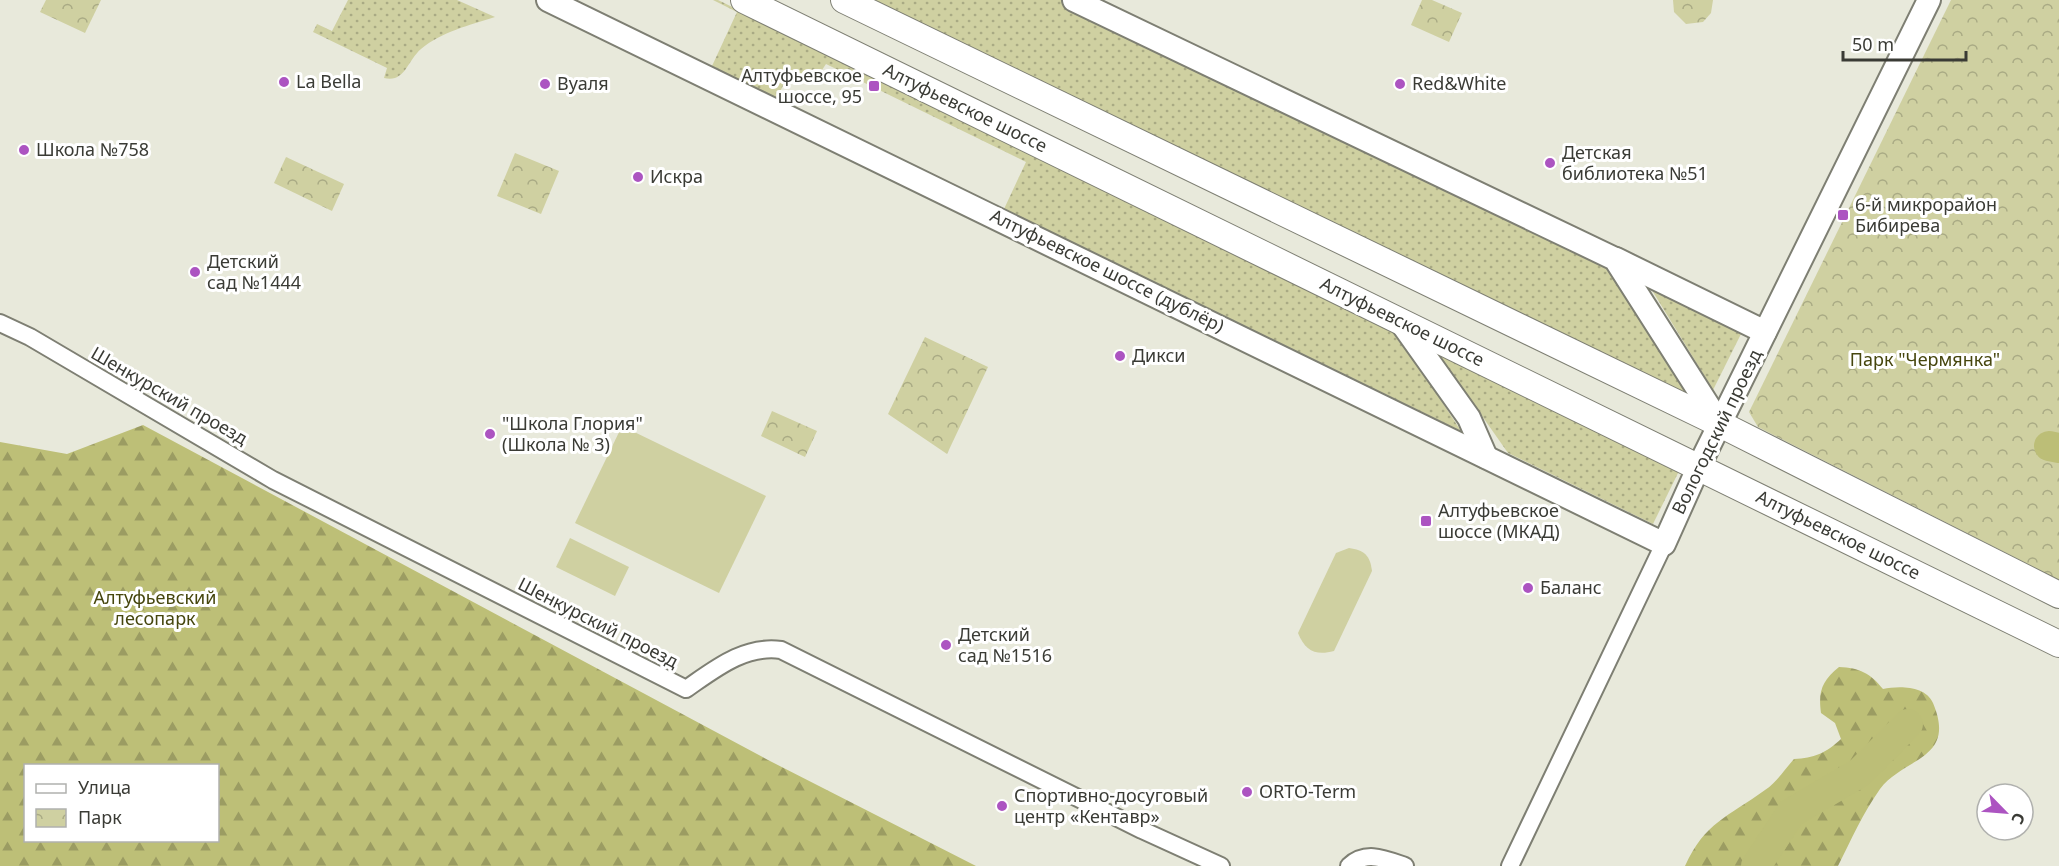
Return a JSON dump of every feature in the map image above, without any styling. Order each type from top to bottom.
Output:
[{"type":"main road","name":"Алтуфьевское шоссе","points":[[744,0],[1700,466],[2059,644]]},
{"type":"main road","points":[[844,0],[1720,424],[2059,595]]},
{"type":"street","name":"Алтуфьевское шоссе (дублёр)","points":[[548,0],[1664,544]]},
{"type":"street","points":[[1074,0],[1765,332]]},
{"type":"street","name":"Вологодский проезд","points":[[1510,866],[1720,424],[1929,0]]},
{"type":"street","points":[[1615,259],[1720,424]]},
{"type":"street","points":[[1400,321],[1469,418],[1486,457]]},
{"type":"street","name":"Шенкурский проезд","points":[[0,323],[30,337],[273,480],[686,689],[729,660],[751,651],[768,648],[781,650],[1142,830],[1221,866]]},
{"type":"street","points":[[1349,866],[1357,858],[1368,856],[1405,866]]},
{"type":"green space","points":[[46,0],[101,0],[85,33],[40,12]]},
{"type":"green space","points":[[348,0],[457,0],[495,17],[437,38],[416,54],[401,74],[391,79],[384,78],[387,68],[313,32],[317,24],[332,31]]},
{"type":"green space","points":[[713,0],[718,0],[1396,331],[1461,431],[1004,209],[1026,162],[826,64],[816,79],[807,79],[790,71],[777,98],[712,66],[737,12]]},
{"type":"green space","points":[[874,0],[1061,0],[1608,266],[1687,394]]},
{"type":"green space","points":[[1422,0],[1432,0],[1462,13],[1449,42],[1411,25]]},
{"type":"green space","points":[[1673,0],[1713,0],[1711,13],[1703,22],[1686,24],[1674,12]]},
{"type":"green space","name":"Парк \"Чермянка\"","points":[[1951,0],[2059,0],[2059,580],[1758,427],[1749,412]]},
{"type":"green space","points":[[515,153],[559,171],[541,214],[497,196]]},
{"type":"green space","points":[[286,157],[344,184],[332,211],[274,183]]},
{"type":"green space","points":[[1650,287],[1742,332],[1713,390]]},
{"type":"green space","points":[[925,337],[988,367],[947,454],[888,414]]},
{"type":"green space","points":[[1435,349],[1680,469],[1653,524],[1508,453]]},
{"type":"green space","points":[[772,411],[817,431],[805,457],[761,436]]},
{"type":"green space","name":"Алтуфьевский лесопарк","points":[[143,425],[768,760],[976,866],[0,866],[0,442],[67,454]]},
{"type":"green space","points":[[622,426],[766,496],[719,593],[575,523]]},
{"type":"green space","points":[[570,538],[629,567],[615,596],[556,567]]},
{"type":"green space","points":[[1349,548],[1365,554],[1370,561],[1372,571],[1334,651],[1322,653],[1312,651],[1304,644],[1298,633],[1336,553]]},
{"type":"green space","points":[[1839,667],[1864,672],[1883,689],[1911,688],[1929,697],[1939,722],[1938,736],[1933,747],[1925,755],[1890,778],[1880,789],[1838,866],[1685,866],[1709,830],[1769,787],[1794,759],[1819,754],[1841,739],[1835,723],[1821,713],[1820,705],[1822,687]]},
{"type":"waterway","points":[[2049,446],[2059,448]]},
{"type":"waterway","points":[[1756,866],[1791,813],[1859,773],[1908,724]]},
{"type":"place","name":"La Bella","points":[[284,82]]},
{"type":"place","name":"Вуаля","points":[[545,84]]},
{"type":"place","name":"Red&White","points":[[1400,84]]},
{"type":"place","name":"Алтуфьевское шоссе, 95","points":[[874,86]]},
{"type":"place","name":"Школа №758","points":[[24,150]]},
{"type":"place","name":"Детская библиотека №51","points":[[1550,163]]},
{"type":"place","name":"Искра","points":[[638,177]]},
{"type":"place","name":"6-й микрорайон Бибирева","points":[[1843,215]]},
{"type":"place","name":"Детский сад №1444","points":[[195,272]]},
{"type":"place","name":"Дикси","points":[[1120,356]]},
{"type":"place","name":"\"Школа Глория\" (Школа № 3)","points":[[490,434]]},
{"type":"place","name":"Алтуфьевское шоссе (МКАД)","points":[[1426,521]]},
{"type":"place","name":"Баланс","points":[[1528,588]]},
{"type":"place","name":"Детский сад №1516","points":[[946,645]]},
{"type":"place","name":"ORTO-Term","points":[[1247,792]]},
{"type":"place","name":"Спортивно-досуговый центр «Кентавр»","points":[[1002,806]]}]
